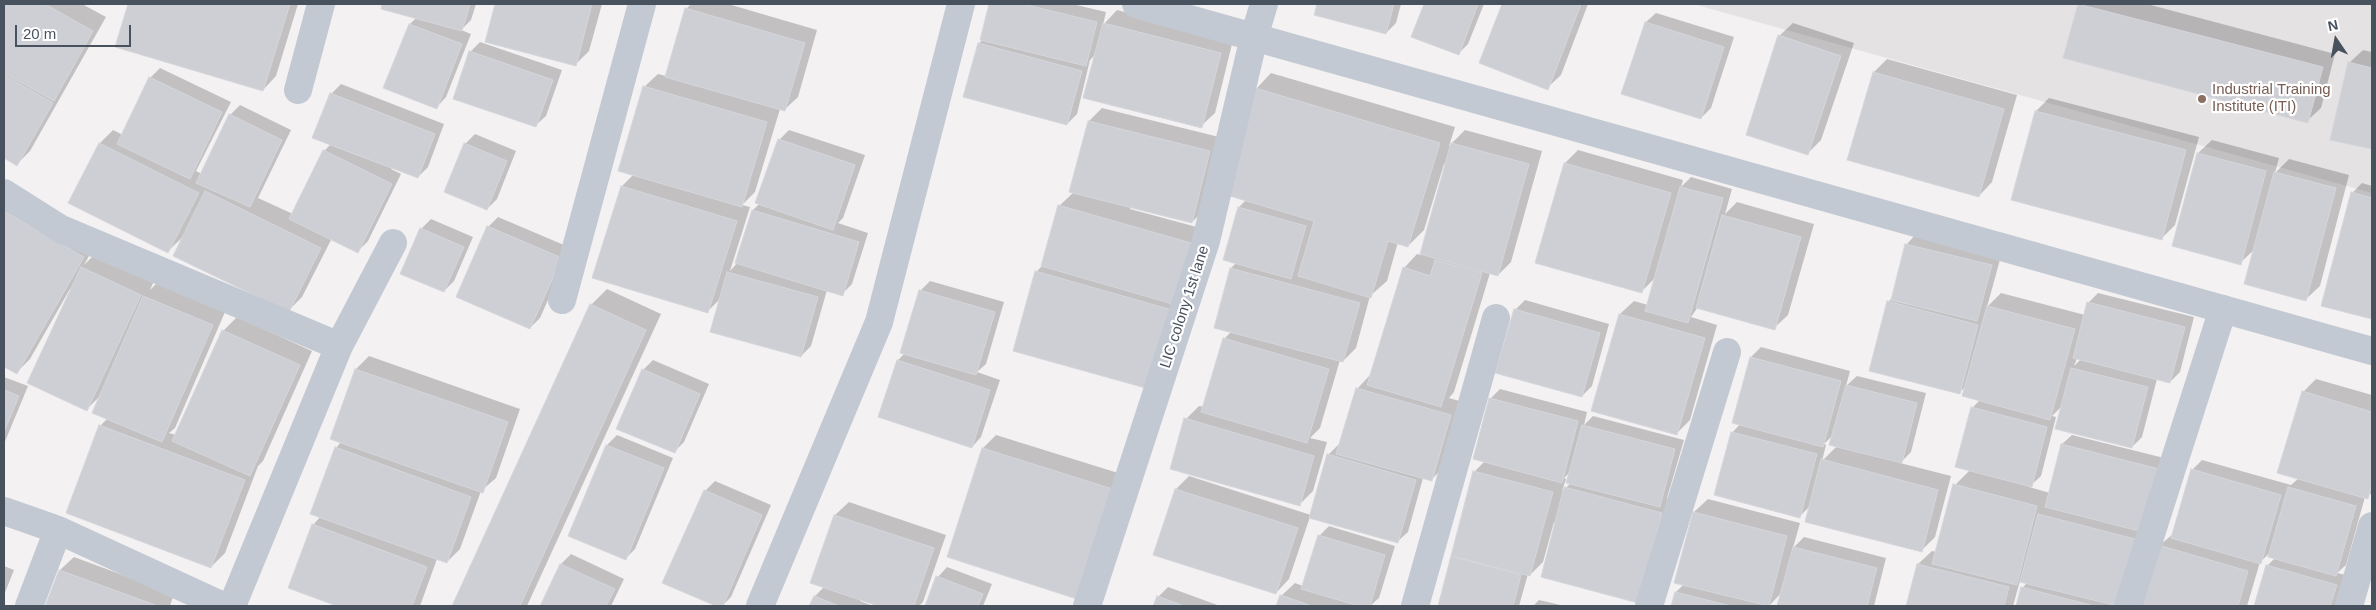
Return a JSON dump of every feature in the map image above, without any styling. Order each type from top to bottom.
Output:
[{"type":"street","points":[[298,90],[321,4]]},
{"type":"street","points":[[562,300],[642,4]]},
{"type":"street","points":[[760,606],[879,322],[962,4]]},
{"type":"street","points":[[1136,4],[2372,351]]},
{"type":"street","name":"LIC colony 1st lane","points":[[1087,606],[1206,242],[1254,37],[1264,4]]},
{"type":"street","points":[[4,193],[61,228],[339,346]]},
{"type":"street","points":[[232,606],[339,346],[393,243]]},
{"type":"street","points":[[2128,606],[2223,308]]},
{"type":"street","points":[[1415,606],[1496,318]]},
{"type":"street","points":[[1649,606],[1727,352]]},
{"type":"street","points":[[4,511],[58,530],[223,606]]},
{"type":"street","points":[[2349,606],[2372,526]]},
{"type":"street","points":[[28,606],[58,530]]},
{"type":"shaded area","name":"Industrial Training Institute (ITI)","points":[[1693,4],[2372,4],[2372,193]]},
{"type":"building","points":[[4,4],[45,4],[93,31],[54,101],[4,73]]},
{"type":"building","points":[[128,4],[290,4],[263,91],[115,47]]},
{"type":"building","points":[[382,4],[470,4],[462,31],[381,9]]},
{"type":"building","points":[[495,4],[592,4],[576,66],[485,42]]},
{"type":"building","points":[[989,4],[1023,4],[1097,22],[1086,66],[980,40]]},
{"type":"building","points":[[1317,4],[1394,4],[1386,34],[1314,15]]},
{"type":"building","points":[[1424,4],[1478,4],[1459,55],[1411,37]]},
{"type":"building","points":[[1502,4],[1581,4],[1548,90],[1479,63]]},
{"type":"building","points":[[2078,4],[2323,67],[2308,123],[2063,58]]},
{"type":"building","points":[[685,8],[805,43],[785,111],[665,77]]},
{"type":"building","points":[[1645,22],[1724,47],[1701,119],[1621,94]]},
{"type":"building","points":[[1103,23],[1221,53],[1202,128],[1083,98]]},
{"type":"building","points":[[409,24],[462,44],[437,109],[383,88]]},
{"type":"building","points":[[1778,35],[1841,56],[1808,155],[1746,135]]},
{"type":"building","points":[[978,43],[1082,71],[1067,125],[963,97]]},
{"type":"building","points":[[469,51],[553,80],[536,127],[453,99]]},
{"type":"building","points":[[2348,62],[2372,68],[2372,149],[2330,140]]},
{"type":"building","points":[[1873,72],[2004,109],[1979,197],[1847,160]]},
{"type":"building","points":[[4,75],[53,103],[17,166],[4,158]]},
{"type":"building","points":[[149,77],[222,112],[190,179],[117,144]]},
{"type":"building","points":[[643,86],[767,122],[742,207],[618,171]]},
{"type":"building","points":[[1255,88],[1440,143],[1408,247],[1388,241],[1371,298],[1298,276],[1314,221],[1223,194]]},
{"type":"building","points":[[330,93],[435,134],[418,178],[312,138]]},
{"type":"building","points":[[2035,111],[2186,150],[2162,240],[2011,200]]},
{"type":"building","points":[[229,114],[282,140],[250,207],[196,183]]},
{"type":"building","points":[[1088,121],[1210,151],[1192,223],[1069,192]]},
{"type":"building","points":[[778,139],[855,165],[833,230],[755,203]]},
{"type":"building","points":[[99,143],[199,193],[168,253],[68,203]]},
{"type":"building","points":[[464,143],[507,161],[487,210],[444,192]]},
{"type":"building","points":[[1451,143],[1529,164],[1498,276],[1420,254]]},
{"type":"building","points":[[323,150],[392,184],[358,253],[289,219]]},
{"type":"building","points":[[2197,153],[2266,171],[2241,265],[2172,246]]},
{"type":"building","points":[[1564,163],[1671,193],[1642,293],[1535,263]]},
{"type":"building","points":[[2274,172],[2336,188],[2306,301],[2244,284]]},
{"type":"building","points":[[621,186],[737,221],[708,313],[592,278]]},
{"type":"building","points":[[1680,187],[1723,198],[1688,323],[1645,311]]},
{"type":"building","points":[[205,191],[321,248],[289,312],[173,256]]},
{"type":"building","points":[[2351,192],[2372,198],[2372,319],[2321,306]]},
{"type":"building","points":[[1058,205],[1191,243],[1173,304],[1041,266]]},
{"type":"building","points":[[1238,207],[1306,226],[1291,279],[1223,260]]},
{"type":"building","points":[[752,210],[859,242],[843,296],[735,263]]},
{"type":"building","points":[[4,211],[84,257],[17,374],[4,367]]},
{"type":"building","points":[[1722,215],[1801,237],[1775,330],[1696,308]]},
{"type":"building","points":[[487,226],[562,258],[530,329],[456,297]]},
{"type":"building","points":[[420,228],[464,247],[444,292],[400,274]]},
{"type":"building","points":[[1905,244],[1992,265],[1977,321],[1891,300]]},
{"type":"building","points":[[1435,260],[1482,273],[1441,407],[1367,385],[1403,267],[1430,276]]},
{"type":"building","points":[[81,267],[141,295],[87,411],[27,383]]},
{"type":"building","points":[[1230,268],[1360,303],[1343,362],[1214,328]]},
{"type":"building","points":[[1035,271],[1172,310],[1149,389],[1013,351]]},
{"type":"building","points":[[727,272],[818,297],[801,357],[710,332]]},
{"type":"building","points":[[919,290],[995,312],[976,375],[900,353]]},
{"type":"building","points":[[143,296],[213,325],[162,442],[92,413]]},
{"type":"building","points":[[1887,301],[1978,325],[1960,394],[1869,371]]},
{"type":"building","points":[[2087,302],[2185,327],[2170,383],[2073,358]]},
{"type":"building","points":[[590,304],[646,330],[520,606],[452,606]]},
{"type":"building","points":[[1987,306],[2075,329],[2050,420],[1962,396]]},
{"type":"building","points":[[1514,309],[1600,333],[1582,397],[1495,373]]},
{"type":"building","points":[[1619,314],[1705,338],[1677,435],[1591,411]]},
{"type":"building","points":[[222,330],[300,365],[250,476],[172,441]]},
{"type":"building","points":[[1223,338],[1329,369],[1307,443],[1201,412]]},
{"type":"building","points":[[1750,357],[1841,381],[1823,447],[1732,423]]},
{"type":"building","points":[[897,360],[990,390],[972,448],[878,417]]},
{"type":"building","points":[[2071,368],[2148,387],[2132,448],[2055,429]]},
{"type":"building","points":[[355,369],[508,422],[483,493],[330,439]]},
{"type":"building","points":[[642,369],[700,394],[675,453],[616,429]]},
{"type":"building","points":[[1846,385],[1917,403],[1902,463],[1829,445]]},
{"type":"building","points":[[1356,388],[1451,415],[1432,481],[1336,454]]},
{"type":"building","points":[[4,390],[19,396],[4,432]]},
{"type":"building","points":[[2302,391],[2372,412],[2372,483],[2368,499],[2277,473]]},
{"type":"building","points":[[1489,398],[1578,421],[1562,483],[1473,459]]},
{"type":"building","points":[[1971,407],[2047,427],[2032,487],[1955,467]]},
{"type":"building","points":[[1184,418],[1314,456],[1300,506],[1170,469]]},
{"type":"building","points":[[99,425],[245,480],[211,568],[66,513]]},
{"type":"building","points":[[1582,425],[1675,449],[1660,507],[1566,483]]},
{"type":"building","points":[[1731,432],[1817,454],[1800,518],[1714,495]]},
{"type":"building","points":[[2061,444],[2159,469],[2143,532],[2045,507]]},
{"type":"building","points":[[606,445],[664,468],[626,560],[568,536]]},
{"type":"building","points":[[335,447],[471,497],[447,563],[310,514]]},
{"type":"building","points":[[982,448],[1119,491],[1083,601],[947,557]]},
{"type":"building","points":[[1327,454],[1416,480],[1398,543],[1309,518]]},
{"type":"building","points":[[1821,459],[1938,490],[1922,552],[1805,522]]},
{"type":"building","points":[[2191,469],[2281,495],[2261,564],[2171,538]]},
{"type":"building","points":[[1473,471],[1553,492],[1530,576],[1451,556]]},
{"type":"building","points":[[1953,484],[2037,506],[2017,585],[1932,564]]},
{"type":"building","points":[[1564,487],[1662,513],[1638,603],[1541,577]]},
{"type":"building","points":[[2288,487],[2356,506],[2336,576],[2268,557]]},
{"type":"building","points":[[1175,489],[1298,528],[1276,594],[1153,555]]},
{"type":"building","points":[[704,490],[762,515],[723,606],[716,606],[662,583]]},
{"type":"building","points":[[1693,512],[1787,536],[1769,606],[1674,583]]},
{"type":"building","points":[[2038,514],[2135,539],[2118,606],[2020,582]]},
{"type":"building","points":[[834,515],[934,548],[914,606],[878,606],[810,583]]},
{"type":"building","points":[[312,524],[427,567],[412,606],[337,606],[288,588]]},
{"type":"building","points":[[1318,535],[1385,555],[1370,606],[1359,606],[1301,589]]},
{"type":"building","points":[[2158,545],[2248,571],[2238,606],[2140,606]]},
{"type":"building","points":[[1793,547],[1877,568],[1867,606],[1777,606]]},
{"type":"building","points":[[1451,556],[1521,575],[1513,606],[1438,606]]},
{"type":"building","points":[[560,564],[615,589],[606,606],[540,606]]},
{"type":"building","points":[[1917,564],[2009,587],[2004,606],[1906,606]]},
{"type":"building","points":[[2266,565],[2337,585],[2330,606],[2254,606]]},
{"type":"building","points":[[59,570],[158,606],[45,606]]},
{"type":"building","points":[[936,576],[983,594],[978,606],[925,606]]},
{"type":"building","points":[[2021,587],[2094,606],[2016,606]]},
{"type":"building","points":[[1675,592],[1731,606],[1671,606]]},
{"type":"building","points":[[1280,595],[1312,606],[1276,606]]},
{"type":"building","points":[[814,596],[839,606],[809,606]]},
{"type":"building","points":[[1157,596],[1184,606],[1153,606]]},
{"type":"place","name":"Industrial Training Institute (ITI)","points":[[2202,99]]}]
